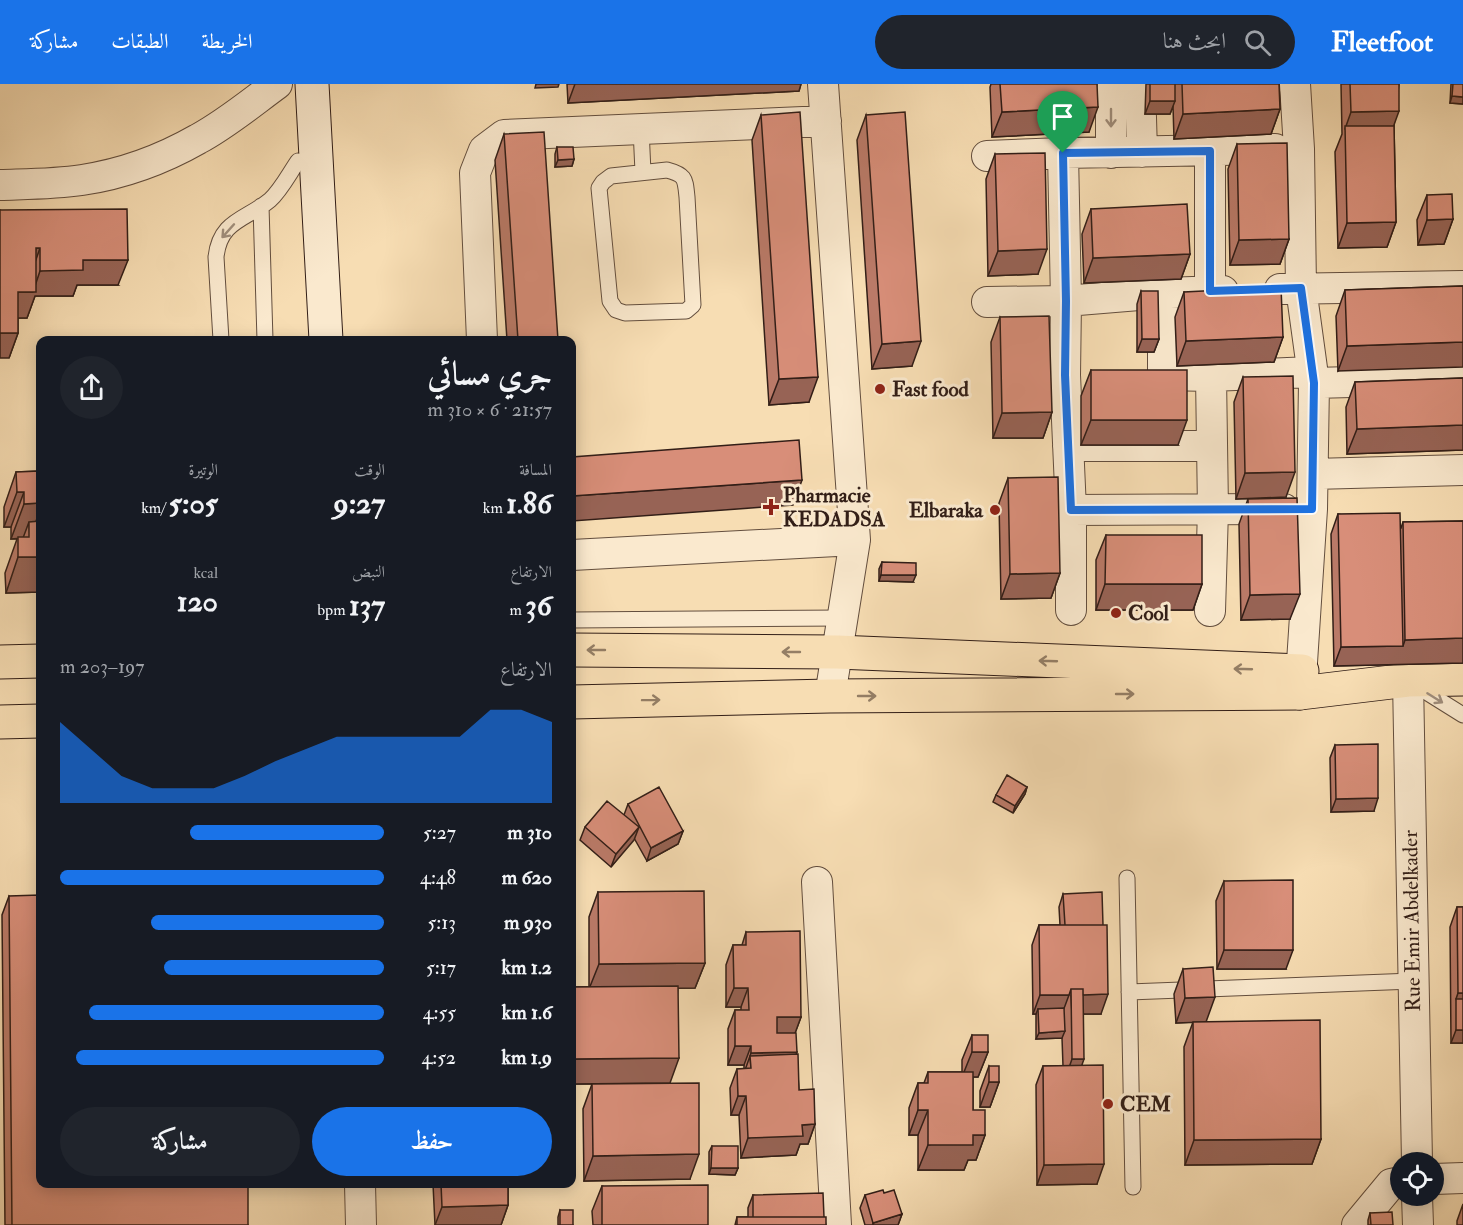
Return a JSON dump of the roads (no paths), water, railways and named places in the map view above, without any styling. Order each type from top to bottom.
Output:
[{"type":"main road","points":[[576,650],[837,652],[1301,682]]},
{"type":"main road","points":[[0,662],[36,661]]},
{"type":"main road","points":[[576,702],[1463,679]]},
{"type":"main road","points":[[0,722],[36,721]]},
{"type":"street","points":[[0,185],[84,180],[162,157],[199,139],[233,118],[277,84]]},
{"type":"street","points":[[295,84],[305,336]]},
{"type":"street","points":[[312,84],[326,336]]},
{"type":"street","points":[[824,84],[855,540],[830,696]]},
{"type":"street","points":[[1111,84],[1112,153]]},
{"type":"street","points":[[1140,84],[1142,152]]},
{"type":"street","points":[[1295,84],[1299,149],[1301,288],[1312,377],[1313,474],[1301,682]]},
{"type":"street","points":[[482,336],[475,173],[484,150],[504,135],[826,121]]},
{"type":"street","points":[[987,156],[1299,149]]},
{"type":"street","points":[[1210,151],[1210,291]]},
{"type":"street","points":[[1063,153],[1066,301],[1076,375],[1068,446],[1071,510],[1071,610]]},
{"type":"street","points":[[987,302],[1066,301],[1210,291],[1463,286]]},
{"type":"street","points":[[1163,293],[1152,375],[1463,379]]},
{"type":"street","points":[[1210,611],[1213,510],[1211,376]]},
{"type":"street","points":[[1068,446],[1212,447]]},
{"type":"street","points":[[1313,474],[1463,470]]},
{"type":"street","points":[[1071,510],[1312,509]]},
{"type":"street","points":[[576,555],[855,540]]},
{"type":"street","name":"Rue Emir Abdelkader","points":[[1408,680],[1417,1152]]},
{"type":"street","points":[[817,882],[836,1225]]},
{"type":"street","points":[[1444,1179],[1463,1178]]},
{"type":"street","points":[[1357,1225],[1390,1185]]},
{"type":"street","points":[[360,1188],[361,1225]]},
{"type":"street","points":[[1417,1206],[1418,1225]]},
{"type":"lane","points":[[641,129],[643,172]]},
{"type":"lane","points":[[221,336],[217,247],[225,231],[232,224],[261,206],[277,192],[298,161]]},
{"type":"lane","points":[[668,170],[678,173],[685,180],[693,305],[686,311],[625,313],[616,310],[610,301],[599,188],[610,176],[643,172],[668,170]]},
{"type":"lane","points":[[261,206],[265,336]]},
{"type":"lane","points":[[576,620],[843,618]]},
{"type":"lane","points":[[1408,680],[1463,715]]},
{"type":"lane","points":[[1127,878],[1133,1187]]},
{"type":"lane","points":[[1129,992],[1413,981]]},
{"type":"place","name":"Fast food","points":[[880,389]]},
{"type":"place","name":"Pharmacie KEDADSA","points":[[771,507]]},
{"type":"place","name":"Elbaraka","points":[[995,510]]},
{"type":"place","name":"Cool","points":[[1116,613]]},
{"type":"place","name":"CEM","points":[[1108,1104]]}]
